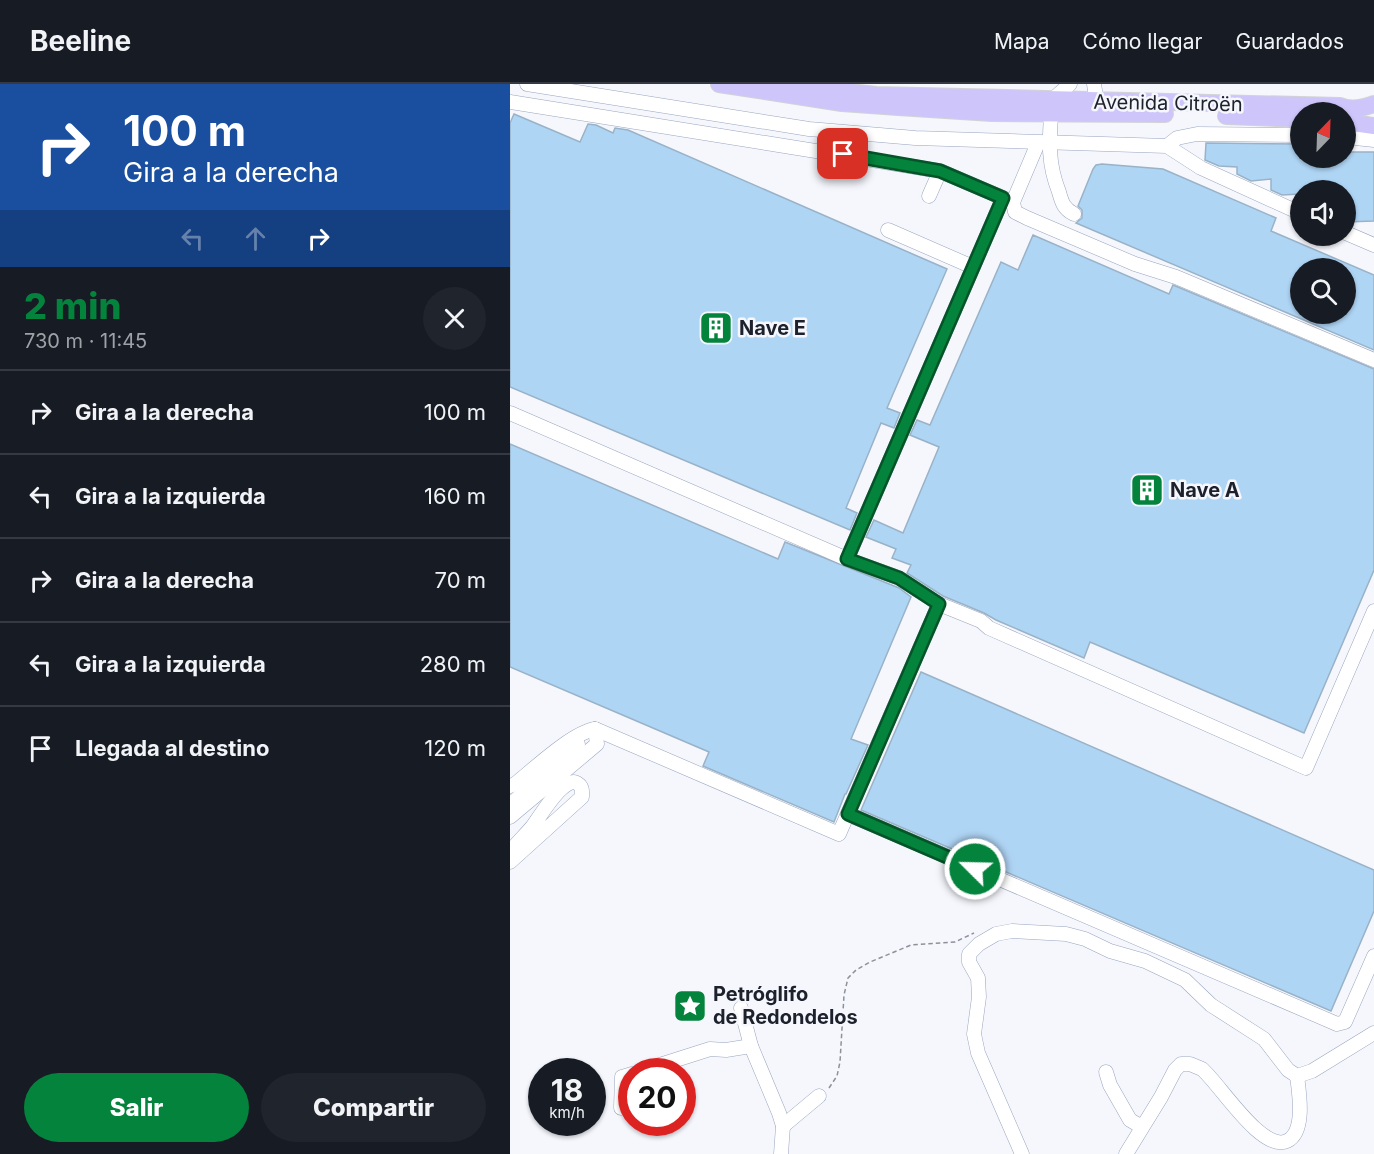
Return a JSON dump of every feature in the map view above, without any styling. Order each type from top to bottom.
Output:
[{"type":"main road","points":[[719,84],[842,103],[981,112],[1052,107]]},
{"type":"main road","name":"Avenida Citroën","points":[[781,84],[876,95],[1052,107],[1290,119]]},
{"type":"main road","points":[[1356,103],[1364,103],[1374,98]]},
{"type":"main road","points":[[1356,110],[1374,104]]},
{"type":"main road","name":"Avenida Citroën","points":[[1097,108],[1161,114],[1290,119]]},
{"type":"main road","points":[[1356,120],[1374,121]]},
{"type":"main road","points":[[1356,124],[1374,126]]},
{"type":"street","points":[[527,84],[809,129],[915,138],[1167,146],[1201,168],[1290,208]]},
{"type":"street","points":[[847,559],[973,267],[1008,200],[1043,143],[1052,107],[1070,84]]},
{"type":"street","points":[[1094,84],[1097,108]]},
{"type":"street","points":[[510,102],[940,171],[1008,200],[1015,212],[1026,218],[1135,264],[1176,277],[1374,360]]},
{"type":"street","points":[[1356,129],[1374,140]]},
{"type":"street","points":[[1167,146],[1177,138],[1197,134],[1290,135]]},
{"type":"street","points":[[1043,143],[1065,209],[1074,214]]},
{"type":"street","points":[[929,196],[940,171]]},
{"type":"street","points":[[888,230],[973,267]]},
{"type":"street","points":[[1356,237],[1374,245]]},
{"type":"street","points":[[510,413],[847,559],[899,578],[939,604],[981,621],[989,628],[1306,768],[1374,611]]},
{"type":"street","points":[[510,786],[586,730],[596,729],[839,834],[939,604]]},
{"type":"street","points":[[510,805],[596,729]]},
{"type":"street","points":[[510,817],[597,744],[596,729]]},
{"type":"street","points":[[510,849],[533,826],[566,784],[573,782],[578,784],[582,789],[582,797],[510,863]]},
{"type":"street","points":[[848,814],[1337,1024],[1345,1022],[1374,956]]},
{"type":"street","points":[[1022,1154],[978,1053],[974,1034],[979,997],[978,978],[969,962],[969,954],[979,944],[996,934],[1012,931],[1066,934],[1085,939],[1110,951],[1145,961],[1185,980],[1211,1005],[1264,1039],[1288,1070],[1297,1076],[1300,1100],[1295,1134],[1286,1142],[1275,1142],[1257,1131],[1208,1073],[1190,1064],[1181,1064],[1174,1070],[1161,1097],[1126,1154]]},
{"type":"street","points":[[741,1008],[751,1046],[772,1093],[783,1126],[782,1154]]},
{"type":"street","points":[[1297,1076],[1312,1071],[1374,1034]]},
{"type":"street","points":[[682,1058],[710,1049],[726,1050],[751,1046]]},
{"type":"street","points":[[1106,1072],[1110,1085],[1130,1120],[1142,1127]]},
{"type":"street","points":[[783,1126],[819,1096]]},
{"type":"path","points":[[819,1096],[830,1087],[837,1076],[842,1048],[844,995],[848,978],[870,962],[911,945],[955,942],[980,932]]},
{"type":"building","name":"Nave E","points":[[514,114],[580,142],[588,124],[613,133],[615,128],[628,130],[947,269],[887,408],[900,413],[894,428],[881,423],[846,508],[857,513],[850,530],[510,387],[510,123]]},
{"type":"building","points":[[1206,143],[1290,144],[1290,168],[1356,168],[1356,152],[1374,152],[1374,221],[1356,222],[1356,180],[1290,180],[1290,195],[1282,195],[1271,190],[1271,179],[1251,181],[1237,174],[1237,167],[1219,166],[1205,160]]},
{"type":"building","points":[[1102,164],[1163,169],[1276,218],[1271,231],[1290,239],[1290,246],[1306,246],[1334,258],[1290,258],[1290,314],[1076,223],[1082,218],[1082,210],[1078,206],[1096,165]]},
{"type":"building","name":"Nave A","points":[[1033,235],[1169,294],[1173,285],[1374,369],[1374,570],[1304,733],[1090,642],[1084,658],[996,620],[943,596],[907,573],[911,565],[892,558],[896,549],[866,537],[874,520],[903,533],[939,447],[910,435],[917,420],[930,425],[1001,262],[1018,270]]},
{"type":"building","points":[[1356,267],[1374,275],[1374,350],[1313,324],[1356,324]]},
{"type":"building","points":[[510,444],[778,559],[785,542],[899,588],[911,597],[851,739],[868,745],[834,822],[703,766],[709,752],[510,667]]},
{"type":"building","points":[[921,672],[1374,870],[1374,911],[1331,1011],[861,810]]},
{"type":"place","name":"Nave E","points":[[716,328]]},
{"type":"place","name":"Nave A","points":[[1147,490]]},
{"type":"place","name":"Petróglifo de Redondelos","points":[[690,1006]]},
{"type":"route","points":[[843,154],[940,171],[1003,198],[847,559],[899,578],[939,604],[848,814],[975,869]]}]
